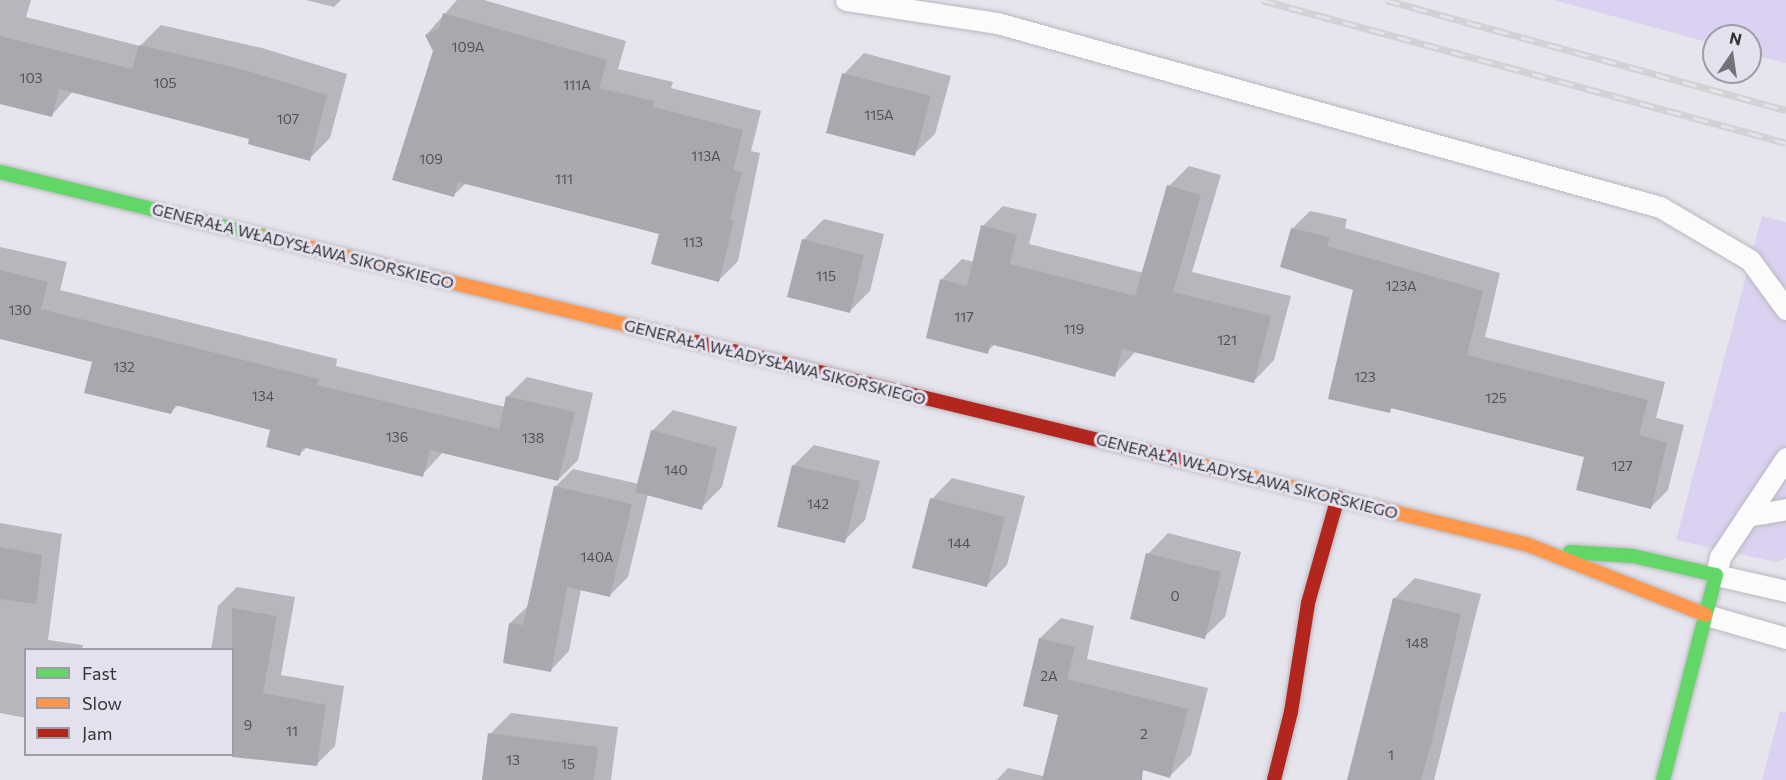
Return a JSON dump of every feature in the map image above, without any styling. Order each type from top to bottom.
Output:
[{"type":"street","name":"GENERAŁA WŁADYSŁAWA SIKORSKIEGO","points":[[0,172],[1550,550],[1633,556],[1716,575]]},
{"type":"street","points":[[1274,780],[1291,712],[1308,603],[1338,497]]},
{"type":"street","name":"GENERAŁA WŁADYSŁAWA SIKORSKIEGO","points":[[1550,550],[1624,585],[1706,615]]},
{"type":"street","points":[[1663,780],[1716,575]]},
{"type":"lane","points":[[846,0],[997,23],[1660,207],[1750,260],[1786,309]]},
{"type":"lane","points":[[1786,458],[1720,558],[1716,575],[1786,591]]},
{"type":"lane","points":[[1747,516],[1786,509]]},
{"type":"lane","points":[[1706,615],[1786,638]]},
{"type":"shaded area","points":[[1554,0],[1786,0],[1786,63],[1762,57],[1762,24],[1702,24],[1702,41]]},
{"type":"shaded area","points":[[1762,216],[1786,222],[1786,558],[1776,562],[1676,540]]},
{"type":"shaded area","points":[[1780,711],[1786,712],[1786,780],[1762,780]]},
{"type":"building","points":[[443,13],[607,60],[599,88],[654,101],[653,107],[743,130],[733,170],[742,172],[730,219],[734,220],[719,282],[651,264],[659,234],[458,182],[454,197],[392,180],[433,51],[425,35],[439,28]]},
{"type":"building","points":[[0,36],[132,69],[139,45],[241,69],[327,95],[310,161],[248,144],[249,139],[59,89],[52,117],[0,104]]},
{"type":"building","points":[[842,73],[931,96],[915,156],[826,133]]},
{"type":"building","points":[[1167,185],[1201,195],[1173,292],[1271,316],[1254,383],[1122,349],[1115,377],[990,344],[988,354],[926,338],[940,279],[967,286],[981,225],[1017,235],[1010,264],[1135,296]]},
{"type":"building","points":[[1291,228],[1330,237],[1327,246],[1483,291],[1467,355],[1648,400],[1639,435],[1667,443],[1651,509],[1576,490],[1584,457],[1391,408],[1390,413],[1328,399],[1353,290],[1280,267]]},
{"type":"building","points":[[802,239],[864,255],[850,313],[787,297]]},
{"type":"building","points":[[0,270],[48,282],[41,309],[319,379],[317,385],[499,429],[506,396],[575,412],[558,481],[430,450],[423,477],[302,447],[300,456],[266,447],[270,430],[175,405],[171,414],[84,393],[92,362],[0,339]]},
{"type":"building","points":[[651,430],[717,448],[702,510],[635,492]]},
{"type":"building","points":[[792,465],[860,481],[845,543],[777,527]]},
{"type":"building","points":[[554,486],[632,504],[610,597],[567,587],[551,672],[503,663],[509,623],[523,625]]},
{"type":"building","points":[[930,498],[1005,517],[987,587],[912,568]]},
{"type":"building","points":[[0,547],[42,555],[36,604],[0,599]]},
{"type":"building","points":[[1146,553],[1221,572],[1205,639],[1130,619]]},
{"type":"building","points":[[1393,598],[1461,614],[1434,733],[1421,780],[1347,780]]},
{"type":"building","points":[[232,608],[277,616],[263,693],[326,705],[317,766],[232,757],[234,756],[234,648],[232,648]]},
{"type":"building","points":[[1039,638],[1075,647],[1067,679],[1188,709],[1170,778],[1143,770],[1142,780],[1042,780],[1058,715],[1023,706]]},
{"type":"building","points":[[488,733],[598,747],[594,780],[482,780]]},
{"type":"railway","points":[[1262,0],[1786,143]]},
{"type":"railway","points":[[1386,0],[1786,110]]},
{"type":"traffic: fast","points":[[0,172],[266,237]]},
{"type":"traffic: fast","points":[[1570,552],[1633,556],[1716,575],[1663,780]]},
{"type":"traffic: slow","points":[[266,237],[696,342]]},
{"type":"traffic: slow","points":[[1176,459],[1526,544],[1706,615]]},
{"type":"traffic: jam","points":[[696,342],[1176,459]]},
{"type":"traffic: jam","points":[[1274,780],[1291,712],[1308,603],[1338,497]]}]
